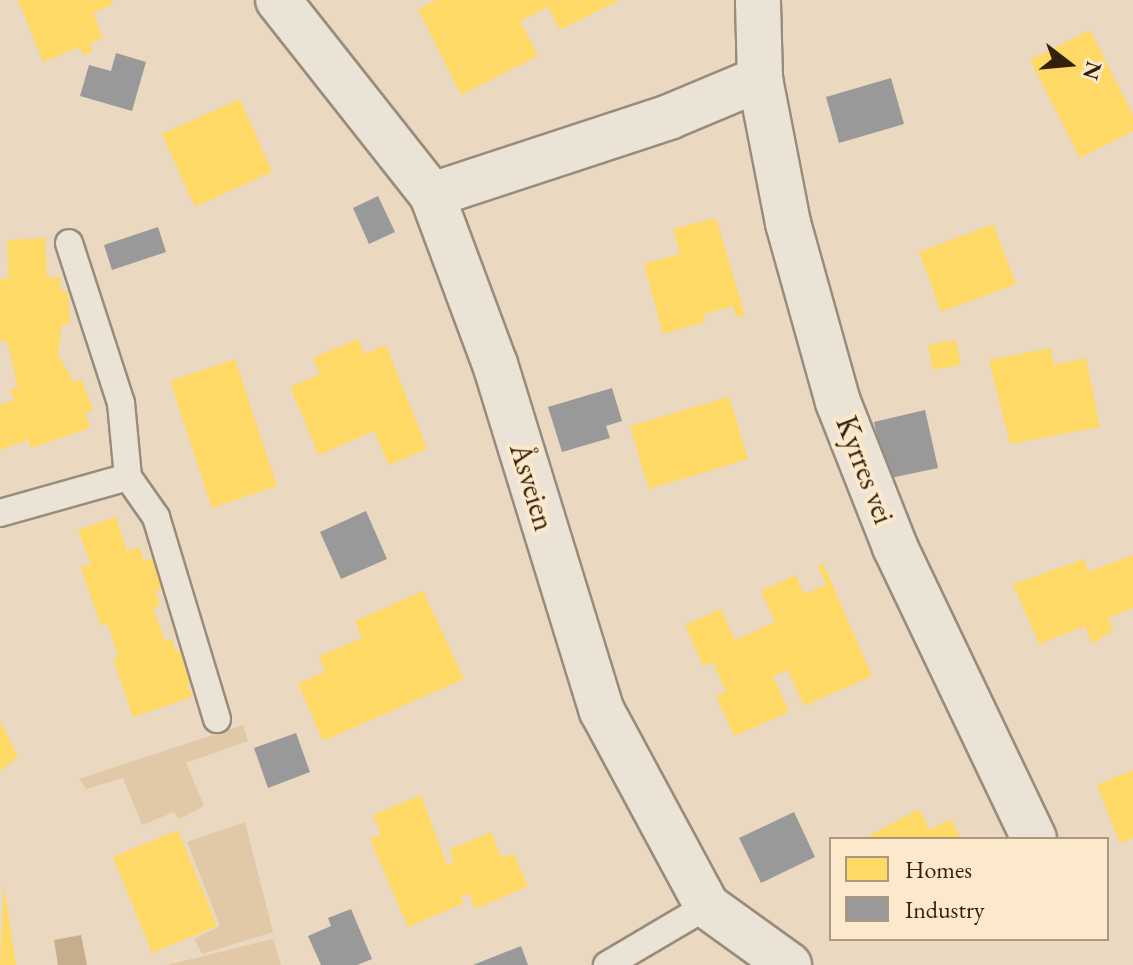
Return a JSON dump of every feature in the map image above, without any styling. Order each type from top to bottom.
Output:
[{"type":"street","name":"Åsveien","points":[[278,0],[432,195],[495,364],[602,711],[707,906],[789,965]]},
{"type":"street","name":"Kyrres vei","points":[[758,0],[760,79],[788,223],[838,402],[895,547],[1033,837]]},
{"type":"street","points":[[432,195],[669,117],[760,79]]},
{"type":"lane","points":[[69,243],[121,403],[128,477],[156,517],[217,719]]},
{"type":"lane","points":[[0,513],[128,477]]},
{"type":"lane","points":[[607,965],[707,906]]},
{"type":"shaded area","points":[[243,725],[248,741],[186,763],[204,806],[179,819],[174,812],[142,825],[123,778],[86,789],[79,779]]},
{"type":"shaded area","points":[[245,822],[273,932],[202,954],[194,939],[220,926],[187,842]]},
{"type":"shaded area","points":[[81,935],[87,965],[58,965],[54,940]]},
{"type":"shaded area","points":[[273,939],[281,965],[167,965]]},
{"type":"building: Homes","points":[[18,0],[111,0],[113,4],[93,13],[103,38],[90,43],[93,51],[83,55],[80,47],[43,62]]},
{"type":"building: Homes","points":[[437,0],[620,0],[560,30],[548,7],[520,21],[538,56],[461,95],[418,9]]},
{"type":"building: Homes","points":[[1090,30],[1133,115],[1133,131],[1080,158],[1030,60]]},
{"type":"building: Homes","points":[[240,99],[272,172],[195,207],[162,134]]},
{"type":"building: Homes","points":[[716,218],[745,315],[736,317],[733,306],[704,314],[705,322],[663,334],[644,264],[680,254],[673,229]]},
{"type":"building: Homes","points":[[993,224],[1016,284],[941,312],[919,252]]},
{"type":"building: Homes","points":[[45,238],[47,277],[60,277],[61,291],[68,291],[70,324],[62,324],[58,355],[74,382],[82,380],[93,410],[85,413],[90,428],[31,448],[28,440],[0,450],[0,405],[14,400],[10,390],[18,387],[7,341],[0,341],[0,279],[9,279],[7,240]]},
{"type":"building: Homes","points":[[358,339],[365,354],[386,345],[427,449],[389,465],[374,431],[319,455],[290,387],[320,374],[313,358]]},
{"type":"building: Homes","points":[[956,340],[961,365],[933,370],[928,345]]},
{"type":"building: Homes","points":[[1051,348],[1054,365],[1086,358],[1100,427],[1010,444],[989,360]]},
{"type":"building: Homes","points":[[235,359],[277,486],[212,508],[170,381]]},
{"type":"building: Homes","points":[[729,397],[748,459],[649,489],[630,426]]},
{"type":"building: Homes","points":[[116,517],[127,551],[139,547],[144,561],[152,558],[163,589],[155,591],[160,606],[153,608],[165,641],[172,639],[176,652],[183,650],[194,681],[187,683],[192,697],[133,717],[113,659],[119,657],[107,623],[101,626],[81,568],[91,564],[78,530]]},
{"type":"building: Homes","points":[[1133,555],[1133,608],[1108,618],[1113,630],[1092,644],[1085,626],[1039,644],[1013,584],[1084,559],[1089,572]]},
{"type":"building: Homes","points":[[823,563],[872,676],[804,706],[788,670],[773,676],[789,712],[734,736],[716,696],[726,692],[713,662],[703,666],[685,625],[721,609],[735,640],[775,622],[761,591],[796,575],[804,594],[826,585],[818,566]]},
{"type":"building: Homes","points":[[423,591],[464,679],[323,741],[298,683],[325,672],[319,656],[362,638],[355,621]]},
{"type":"building: Homes","points":[[0,721],[18,757],[0,771]]},
{"type":"building: Homes","points":[[1133,770],[1133,838],[1120,843],[1097,785]]},
{"type":"building: Homes","points":[[421,795],[447,865],[454,861],[449,850],[491,832],[502,858],[513,853],[528,886],[475,909],[469,894],[460,897],[464,903],[408,927],[370,839],[381,834],[373,815]]},
{"type":"building: Homes","points":[[919,809],[930,830],[951,819],[960,837],[867,837]]},
{"type":"building: Homes","points":[[178,830],[217,926],[152,953],[113,857]]},
{"type":"building: Homes","points":[[4,885],[16,965],[0,965]]},
{"type":"building: Industry","points":[[116,53],[146,62],[132,111],[80,96],[89,65],[111,71]]},
{"type":"building: Industry","points":[[891,78],[904,124],[839,143],[826,97]]},
{"type":"building: Industry","points":[[378,196],[395,232],[369,244],[353,208]]},
{"type":"building: Industry","points":[[158,227],[166,252],[112,270],[104,245]]},
{"type":"building: Industry","points":[[612,388],[622,421],[606,426],[610,438],[562,452],[548,407]]},
{"type":"building: Industry","points":[[925,410],[938,468],[886,479],[874,422]]},
{"type":"building: Industry","points":[[366,511],[387,559],[341,579],[320,532]]},
{"type":"building: Industry","points":[[296,733],[310,772],[268,788],[254,748]]},
{"type":"building: Industry","points":[[794,812],[815,857],[761,883],[739,838]]},
{"type":"building: Industry","points":[[351,909],[372,959],[357,965],[321,965],[308,936],[331,926],[328,918]]},
{"type":"building: Industry","points":[[521,946],[528,965],[473,965]]}]
